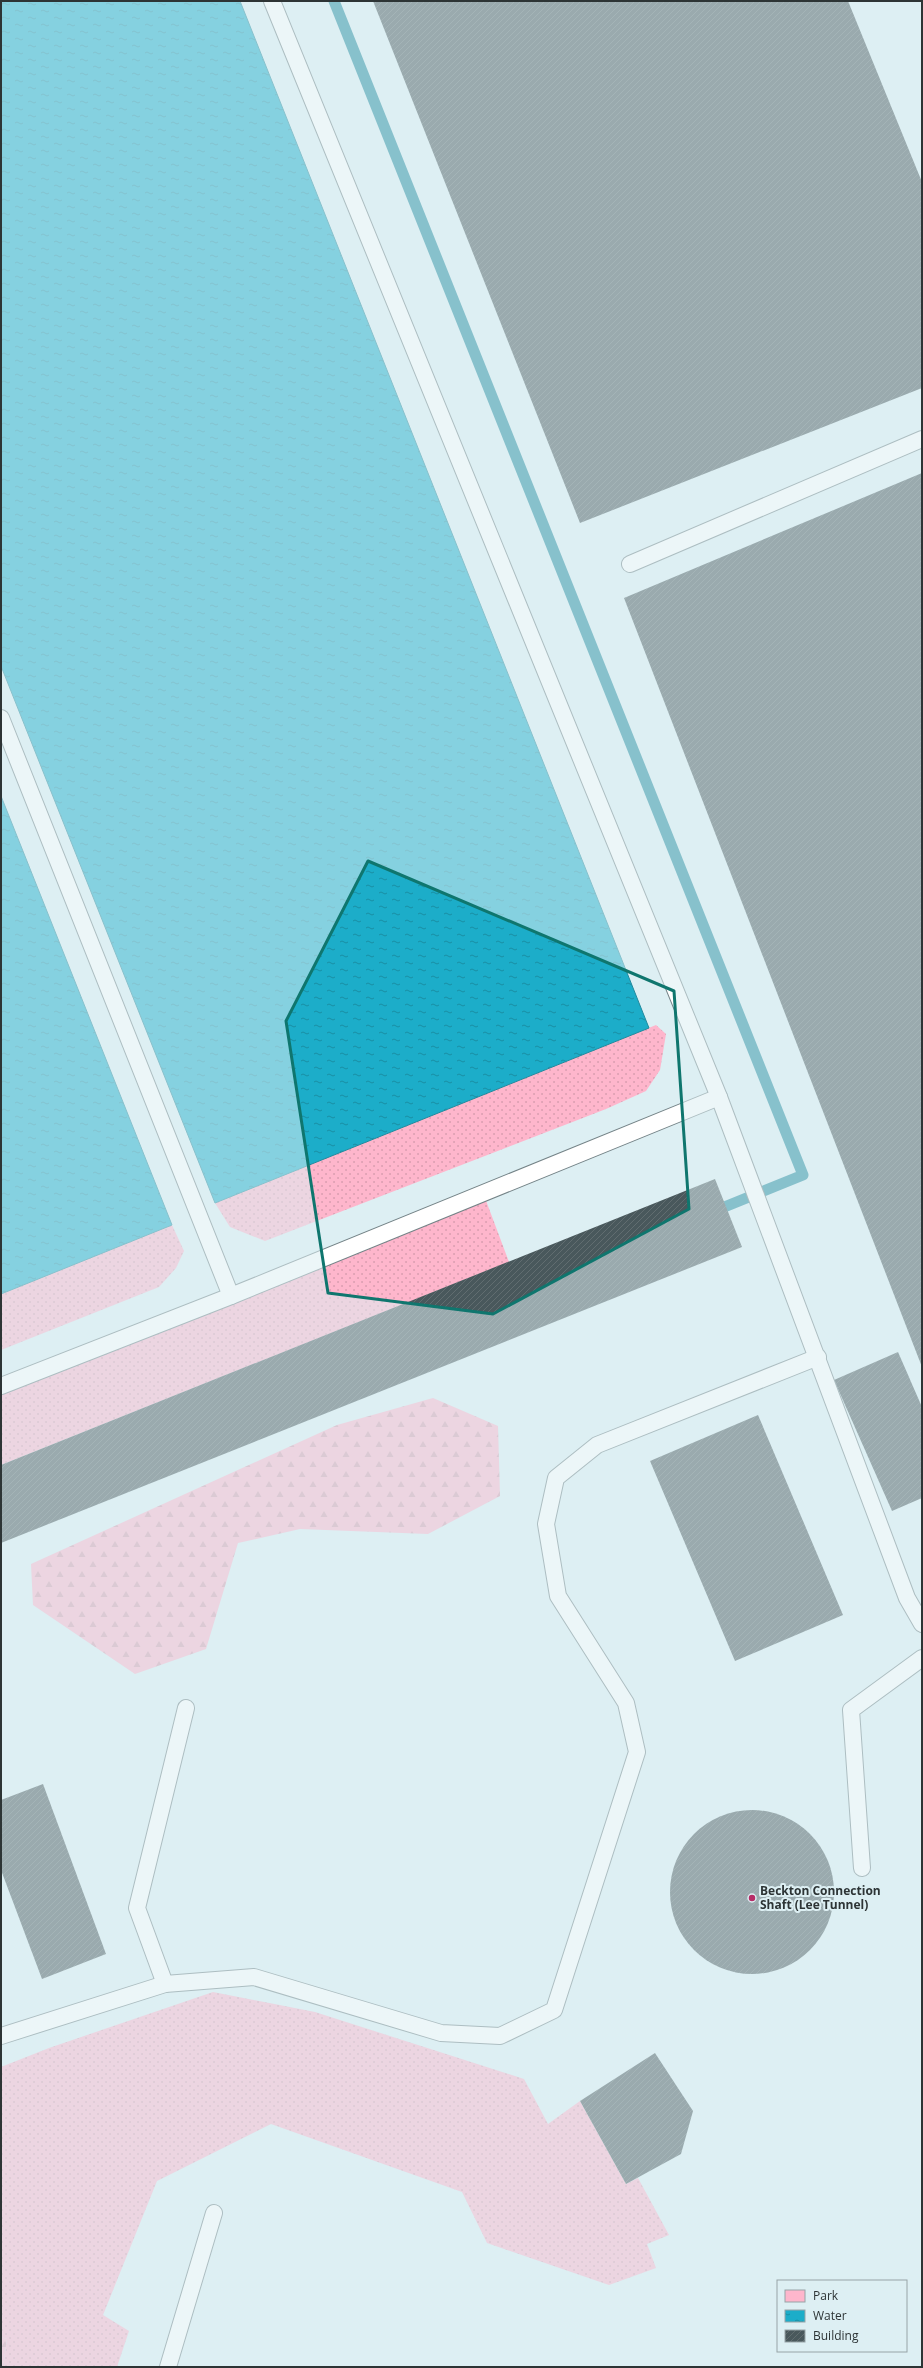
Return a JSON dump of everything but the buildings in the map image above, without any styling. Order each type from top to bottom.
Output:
[{"type":"lane","points":[[272,1],[719,1097],[818,1357],[907,1598],[922,1624]]},
{"type":"lane","points":[[630,564],[922,439]]},
{"type":"lane","points":[[1,718],[230,1296]]},
{"type":"lane","points":[[1,1386],[230,1296],[719,1097]]},
{"type":"lane","points":[[1,2036],[164,1984],[254,1977],[440,2033],[500,2036],[554,2010],[637,1752],[626,1703],[558,1596],[546,1524],[556,1478],[597,1445],[818,1357]]},
{"type":"lane","points":[[862,1868],[851,1710],[922,1658]]},
{"type":"lane","points":[[164,1984],[137,1908],[186,1708]]},
{"type":"lane","points":[[168,2367],[214,2213]]},
{"type":"highlighted area","points":[[368,861],[674,991],[689,1209],[493,1314],[328,1293],[286,1021]]},
{"type":"green space","points":[[656,1025],[666,1034],[660,1070],[646,1091],[606,1109],[265,1241],[230,1227],[215,1203]]},
{"type":"green space","points":[[485,1198],[509,1262],[1,1465],[1,1391]]},
{"type":"green space","points":[[172,1225],[184,1251],[176,1268],[159,1287],[1,1350],[1,1294]]},
{"type":"green space","points":[[433,1398],[498,1426],[500,1496],[428,1534],[300,1529],[238,1543],[206,1649],[135,1674],[33,1605],[31,1564],[337,1425]]},
{"type":"green space","points":[[213,1992],[315,2012],[524,2079],[548,2124],[580,2101],[626,2184],[638,2178],[669,2235],[647,2244],[656,2268],[609,2285],[487,2243],[462,2192],[271,2124],[157,2181],[103,2315],[129,2331],[117,2367],[3,2367],[7,2339],[1,2337],[1,2067],[49,2048]]},
{"type":"green space","points":[[1,2337],[7,2339],[3,2367],[1,2367]]},
{"type":"water","points":[[1,1],[240,1],[649,1028],[215,1203],[1,666]]},
{"type":"water","points":[[1,796],[172,1225],[1,1294]]},
{"type":"waterway","points":[[334,1],[803,1175],[712,1212]]},
{"type":"place","name":"Beckton Connection Shaft (Lee Tunnel)","points":[[752,1898]]}]
